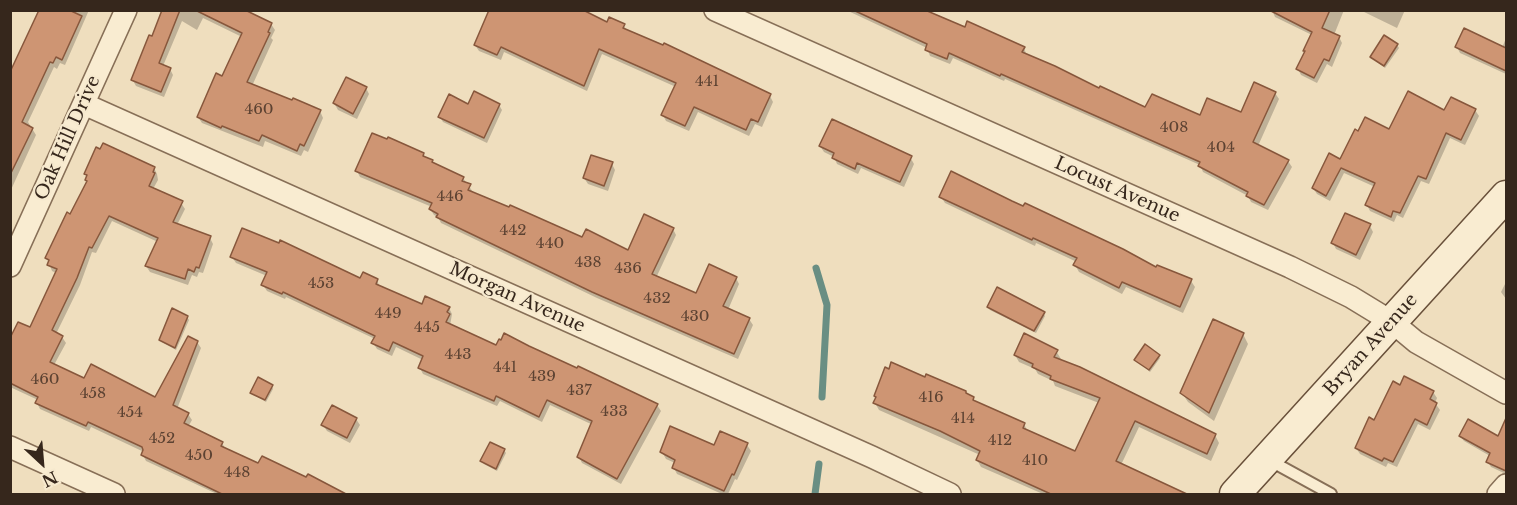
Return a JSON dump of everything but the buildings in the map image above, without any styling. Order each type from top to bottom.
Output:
[{"type":"street","name":"Oak Hill Drive","points":[[10,266],[126,10]]},
{"type":"street","name":"Locust Avenue","points":[[715,10],[1290,267],[1351,297],[1392,322],[1416,342],[1506,393]]},
{"type":"street","name":"Morgan Avenue","points":[[84,104],[850,447],[950,495]]},
{"type":"street","name":"Bryan Avenue","points":[[1235,495],[1506,196]]},
{"type":"street","points":[[10,447],[114,495]]},
{"type":"street","points":[[1498,495],[1506,485]]},
{"type":"lane","points":[[1268,459],[1331,495]]},
{"type":"waterway","points":[[816,268],[827,305],[822,397]]},
{"type":"waterway","points":[[815,494],[819,464]]}]
